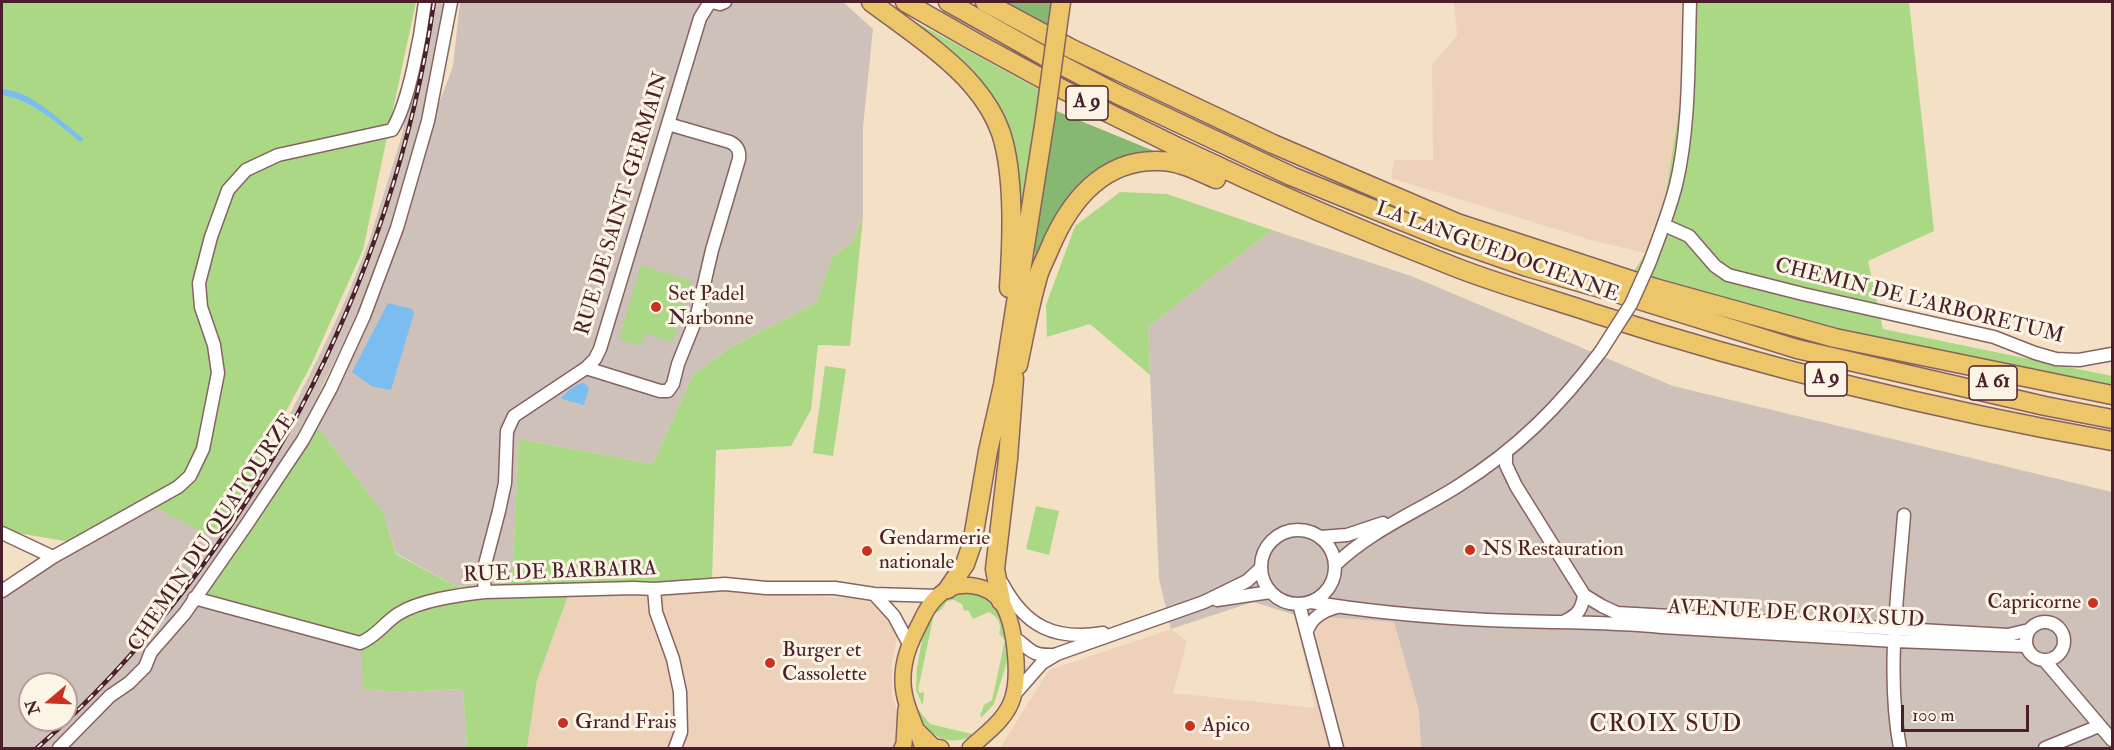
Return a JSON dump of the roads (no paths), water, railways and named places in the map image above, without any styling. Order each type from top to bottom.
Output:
[{"type":"highway","points":[[871,2],[973,85],[985,101],[1001,133],[1005,151],[1010,209],[1008,459],[994,569],[1001,601]]},
{"type":"highway","name":"LA LANGUEDOCIENNE","points":[[905,2],[1088,104],[1203,160],[1275,193],[1464,270],[1659,334],[1736,356],[1992,418],[2112,441]]},
{"type":"highway","name":"LA LANGUEDOCIENNE","points":[[948,2],[1117,94],[1255,159],[1375,211],[1527,267],[1797,349],[2045,406],[2112,419]]},
{"type":"highway","points":[[986,2],[1072,49],[1273,144],[1457,223],[1655,288],[1824,334],[2112,395]]},
{"type":"highway","points":[[1008,385],[1020,278],[1061,2]]},
{"type":"highway","points":[[943,593],[965,564],[972,544],[988,451],[1037,278],[1054,238],[1074,203],[1092,183],[1113,170],[1135,163],[1159,161],[1178,164],[1232,185],[1275,193]]},
{"type":"highway","name":"A 61","points":[[1876,368],[1947,374],[2112,409]]},
{"type":"highway","points":[[2029,378],[2112,389]]},
{"type":"main road","points":[[923,748],[906,700],[903,664],[909,644],[923,615],[943,593],[965,585],[976,586],[1001,601],[1010,617],[1014,638],[1016,658],[1013,696],[988,748]]},
{"type":"main road","points":[[902,748],[906,700]]},
{"type":"main road","points":[[970,748],[1002,718]]},
{"type":"main road","points":[[919,732],[934,747],[942,748]]},
{"type":"street","points":[[2,591],[53,557],[178,487],[190,476],[203,449],[218,373],[214,345],[201,307],[199,283],[210,237],[228,190],[246,170],[278,155],[392,130],[401,117],[422,26],[425,2]]},
{"type":"street","name":"CHEMIN DU QUATOURZE","points":[[59,748],[110,696],[145,668],[151,652],[247,525],[303,440],[331,388],[364,316],[397,228],[428,121],[451,2]]},
{"type":"street","points":[[711,2],[717,4],[725,2]]},
{"type":"street","name":"RUE DE SAINT-GERMAIN","points":[[485,592],[483,572],[505,483],[507,432],[514,416],[586,368],[595,359],[600,349],[700,18],[711,2]]},
{"type":"street","points":[[1335,565],[1354,547],[1398,519],[1456,487],[1506,454],[1574,387],[1601,351],[1631,304],[1664,225],[1676,183],[1684,130],[1690,2]]},
{"type":"street","points":[[586,368],[660,391],[668,390],[673,384],[678,364],[696,319],[712,250],[740,159],[740,152],[737,146],[730,142],[668,124]]},
{"type":"street","name":"CHEMIN DE L'ARBORETUM","points":[[1664,225],[1689,236],[1715,266],[1728,275],[1994,337],[2056,359],[2079,360],[2112,354]]},
{"type":"street","points":[[1506,454],[1506,465],[1516,486],[1584,595],[1582,606],[1576,616],[1564,622]]},
{"type":"street","points":[[1490,465],[1499,469],[1516,486]]},
{"type":"street","points":[[1900,748],[1895,720],[1895,635],[1904,515]]},
{"type":"street","points":[[1320,537],[1347,535],[1398,519]]},
{"type":"street","points":[[1292,530],[1306,530],[1320,537],[1328,544],[1335,565],[1331,584],[1321,596],[1305,603],[1284,602],[1270,592],[1260,569],[1267,545],[1278,535],[1292,530]]},
{"type":"street","points":[[2,533],[53,557]]},
{"type":"street","points":[[994,569],[1012,602],[1042,627],[1063,635],[1098,634],[1125,629]]},
{"type":"street","points":[[1013,696],[1042,663],[1057,654],[1204,602],[1246,581],[1260,569]]},
{"type":"street","name":"RUE DE BARBAIRA","points":[[194,598],[360,643],[370,639],[398,614],[425,603],[485,592],[654,589],[725,584],[766,588],[843,588],[874,594],[943,593]]},
{"type":"street","points":[[654,589],[656,612],[673,659],[680,692],[681,732],[675,748]]},
{"type":"street","points":[[1204,602],[1270,592]]},
{"type":"street","points":[[874,594],[894,616],[909,644]]},
{"type":"street","name":"AVENUE DE CROIX SUD","points":[[1584,595],[1602,606],[1629,615],[1657,614],[2026,646]]},
{"type":"street","points":[[1305,603],[1307,631],[1337,748]]},
{"type":"street","name":"AVENUE DE CROIX SUD","points":[[1305,603],[1488,620],[1895,635],[2008,634],[2029,630]]},
{"type":"street","points":[[1307,631],[1310,622],[1325,611],[1338,607]]},
{"type":"street","points":[[2061,677],[2056,667],[2058,656],[2064,648],[2065,639],[2062,630],[2055,623],[2045,621],[2036,624],[2029,630],[2026,646],[2030,653],[2037,659],[2045,661],[2061,677],[2112,740]]},
{"type":"street","points":[[1014,638],[1031,651],[1042,655],[1057,654]]},
{"type":"street","points":[[2045,661],[2058,656]]},
{"type":"street","points":[[2045,748],[2099,726]]},
{"type":"water","points":[[2,89],[24,95],[35,101],[84,139],[80,142],[34,107],[2,95]]},
{"type":"water","points":[[388,303],[412,309],[414,313],[391,390],[371,386],[352,372]]},
{"type":"water","points":[[584,383],[589,388],[584,405],[562,399],[572,388]]},
{"type":"railway","points":[[37,748],[113,674],[183,592],[245,503],[300,410],[347,311],[385,210],[414,106],[434,2]]},
{"type":"place","name":"Set Padel Narbonne","points":[[656,307]]},
{"type":"place","name":"NS Restauration","points":[[1470,550]]},
{"type":"place","name":"Gendarmerie nationale","points":[[867,551]]},
{"type":"place","name":"Capricorne","points":[[2093,603]]},
{"type":"place","name":"Burger et Cassolette","points":[[770,663]]},
{"type":"place","name":"Grand Frais","points":[[563,723]]},
{"type":"place","name":"Apico","points":[[1190,726]]},
{"type":"district","name":"CROIX SUD","points":[[1666,726]]}]
